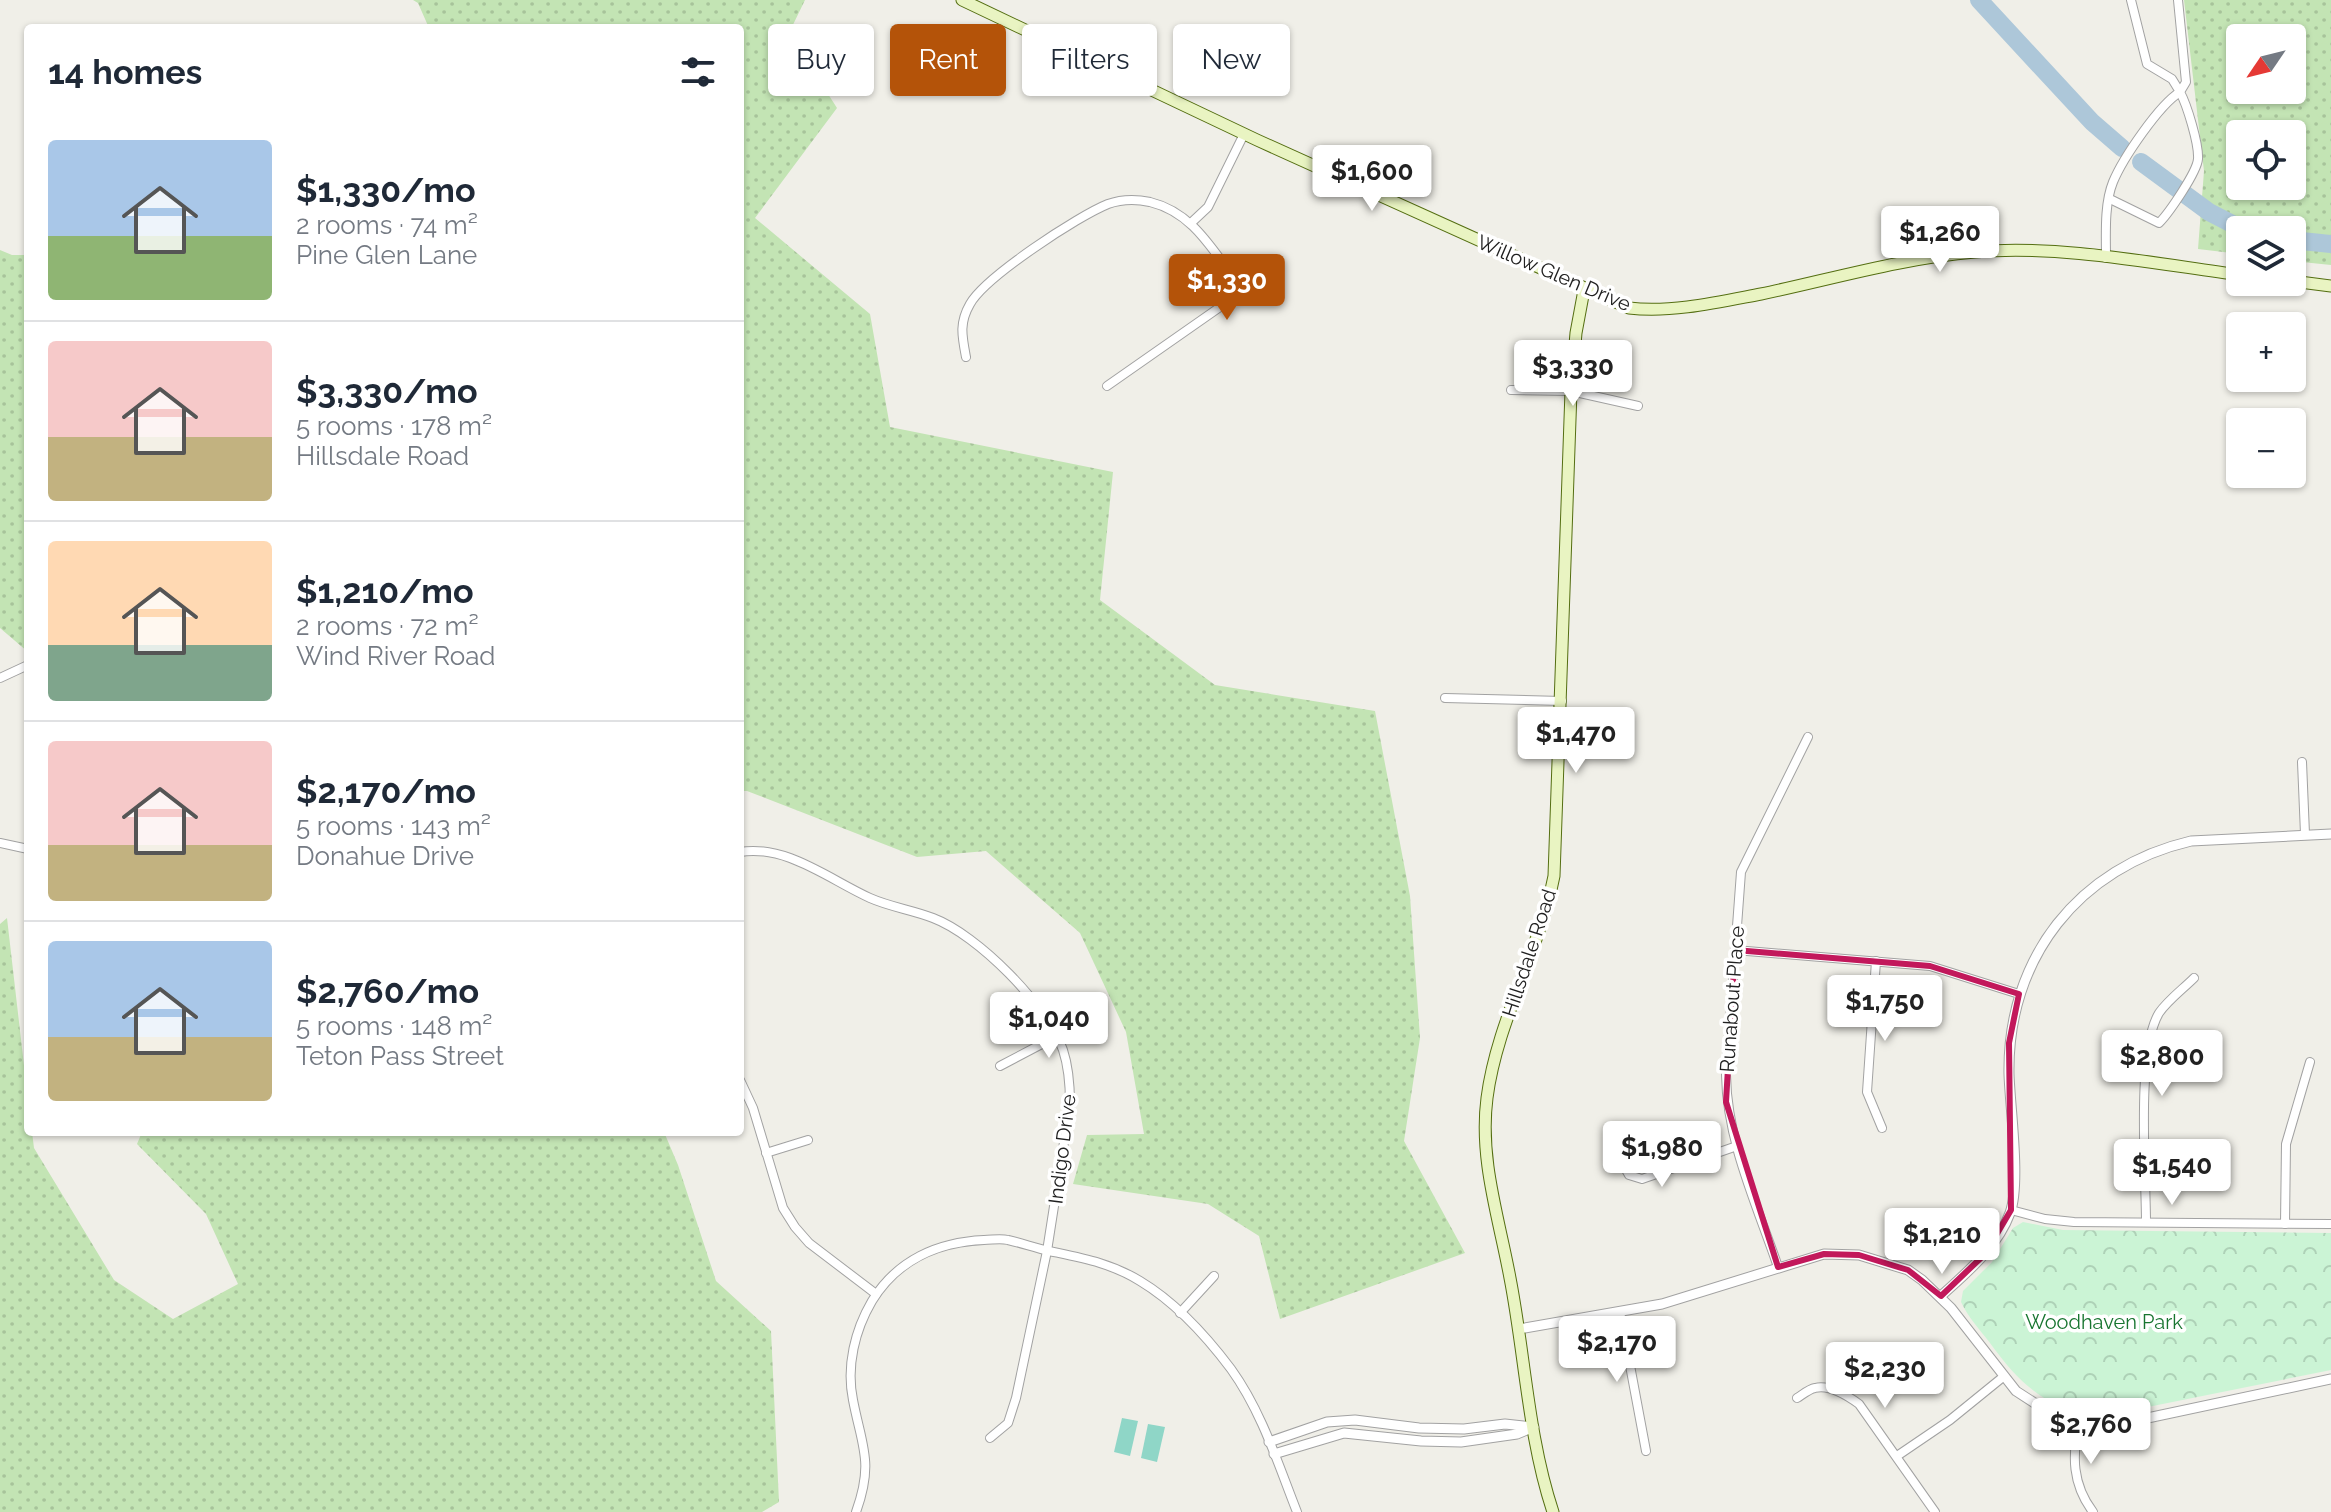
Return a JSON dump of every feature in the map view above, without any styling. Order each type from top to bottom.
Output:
[{"type":"main road","name":"Willow Glen Drive","points":[[962,0],[1244,134],[1629,308],[1644,310],[1725,301],[1978,251],[2037,249],[2226,273]]},
{"type":"main road","points":[[2306,283],[2331,286]]},
{"type":"main road","name":"Hillsdale Road","points":[[1553,1512],[1534,1427],[1519,1329],[1488,1170],[1485,1136],[1487,1099],[1497,1046],[1548,903],[1554,876],[1571,391],[1576,333],[1584,290]]},
{"type":"street","points":[[2110,199],[2159,223],[2170,211],[2198,160],[2188,105],[2172,79],[2147,64],[2131,0]]},
{"type":"street","points":[[2106,258],[2112,184],[2144,131],[2186,82],[2178,0]]},
{"type":"street","points":[[1192,222],[1208,207],[1244,134]]},
{"type":"street","points":[[966,357],[960,328],[974,299],[994,278],[1087,215],[1118,201],[1137,200],[1156,204],[1192,222],[1234,278],[1235,288],[1230,300],[1107,386]]},
{"type":"street","points":[[1511,390],[1571,391],[1638,406]]},
{"type":"street","points":[[0,678],[24,667]]},
{"type":"street","points":[[1445,698],[1562,701]]},
{"type":"street","name":"Runabout Place","points":[[1778,1267],[1737,1146],[1726,1102],[1726,1075],[1741,872],[1808,737]]},
{"type":"street","points":[[2302,762],[2305,834]]},
{"type":"street","points":[[1941,1296],[1985,1254],[2011,1210],[2014,1181],[2009,1043],[2019,994],[2036,954],[2061,918],[2092,887],[2128,864],[2159,850],[2191,841],[2331,834]]},
{"type":"street","points":[[0,843],[24,848]]},
{"type":"street","name":"Indigo Drive","points":[[744,851],[777,854],[873,900],[934,918],[969,937],[987,952],[1041,1011],[1057,1036],[1068,1071],[1070,1104],[1047,1251],[1016,1398],[1008,1423],[990,1438]]},
{"type":"street","points":[[1735,950],[1930,966],[2019,994]]},
{"type":"street","points":[[1876,961],[1867,1092],[1882,1128]]},
{"type":"street","points":[[2146,1222],[2146,1064],[2152,1028],[2161,1011],[2194,978]]},
{"type":"street","points":[[1000,1066],[1057,1036]]},
{"type":"street","points":[[2285,1224],[2286,1144],[2310,1062]]},
{"type":"street","points":[[744,1089],[753,1108],[783,1208],[795,1227],[809,1243],[876,1294]]},
{"type":"street","points":[[766,1153],[808,1140]]},
{"type":"street","points":[[1613,1147],[1629,1175],[1642,1179],[1737,1146]]},
{"type":"street","points":[[2011,1210],[2045,1219],[2074,1222],[2331,1224]]},
{"type":"street","points":[[856,1512],[864,1488],[866,1448],[853,1400],[851,1364],[860,1327],[876,1294],[905,1265],[941,1245],[1005,1239],[1101,1261],[1141,1281],[1180,1313],[1231,1369],[1252,1403],[1297,1512]]},
{"type":"street","points":[[1519,1329],[1662,1304],[1824,1254],[1859,1255],[1908,1270],[1941,1296],[2003,1377],[2034,1405],[2056,1417],[2079,1423],[2124,1423],[2331,1379]]},
{"type":"street","points":[[1180,1313],[1214,1276]]},
{"type":"street","points":[[1620,1312],[1646,1451]]},
{"type":"street","points":[[1897,1456],[1950,1420],[2003,1377]]},
{"type":"street","points":[[1797,1398],[1816,1387],[1843,1394],[1859,1404],[1935,1512]]},
{"type":"street","points":[[1269,1442],[1327,1422],[1355,1420],[1419,1428],[1464,1429],[1505,1424],[1534,1427]]},
{"type":"street","points":[[2079,1423],[2073,1452],[2076,1476],[2093,1512]]},
{"type":"street","points":[[1274,1454],[1344,1433],[1461,1442],[1517,1434],[1534,1427]]},
{"type":"highlighted area","points":[[1735,950],[1930,966],[2019,994],[2009,1043],[2011,1210],[1985,1254],[1941,1296],[1908,1270],[1859,1255],[1824,1254],[1778,1267],[1726,1102]]},
{"type":"green space","points":[[413,0],[805,0],[793,24],[768,24],[768,96],[829,96],[837,108],[755,218],[870,314],[890,427],[1113,472],[1100,600],[1215,685],[1375,711],[1410,896],[1420,1038],[1404,1141],[1465,1253],[1280,1319],[1259,1236],[1208,1204],[1073,1184],[1087,1135],[1144,1134],[1126,1032],[1080,933],[986,851],[917,857],[744,791],[744,24],[427,24],[418,3]]},
{"type":"green space","points":[[2184,0],[2331,0],[2331,265],[2306,262],[2306,216],[2226,216],[2226,252],[2198,249],[2204,171]]},
{"type":"green space","points":[[0,250],[12,255],[24,255],[24,649],[0,628]]},
{"type":"green space","points":[[7,918],[24,1065],[24,1136],[32,1136],[34,1148],[114,1280],[173,1319],[238,1284],[206,1214],[137,1144],[140,1136],[666,1136],[716,1281],[771,1331],[779,1502],[762,1512],[0,1512],[0,924]]},
{"type":"green space","name":"Woodhaven Park","points":[[2023,1222],[2063,1230],[2331,1233],[2331,1370],[2118,1413],[2077,1411],[2044,1398],[2003,1360],[1961,1302],[1963,1291],[1992,1262],[2013,1228]]},
{"type":"shaded area","points":[[1122,1418],[1138,1421],[1130,1456],[1114,1452]]},
{"type":"shaded area","points":[[1148,1424],[1165,1427],[1157,1462],[1141,1458]]},
{"type":"waterway","points":[[1979,0],[2092,122],[2122,148]]},
{"type":"waterway","points":[[2141,162],[2209,212],[2226,221]]},
{"type":"waterway","points":[[2306,241],[2331,244]]}]
